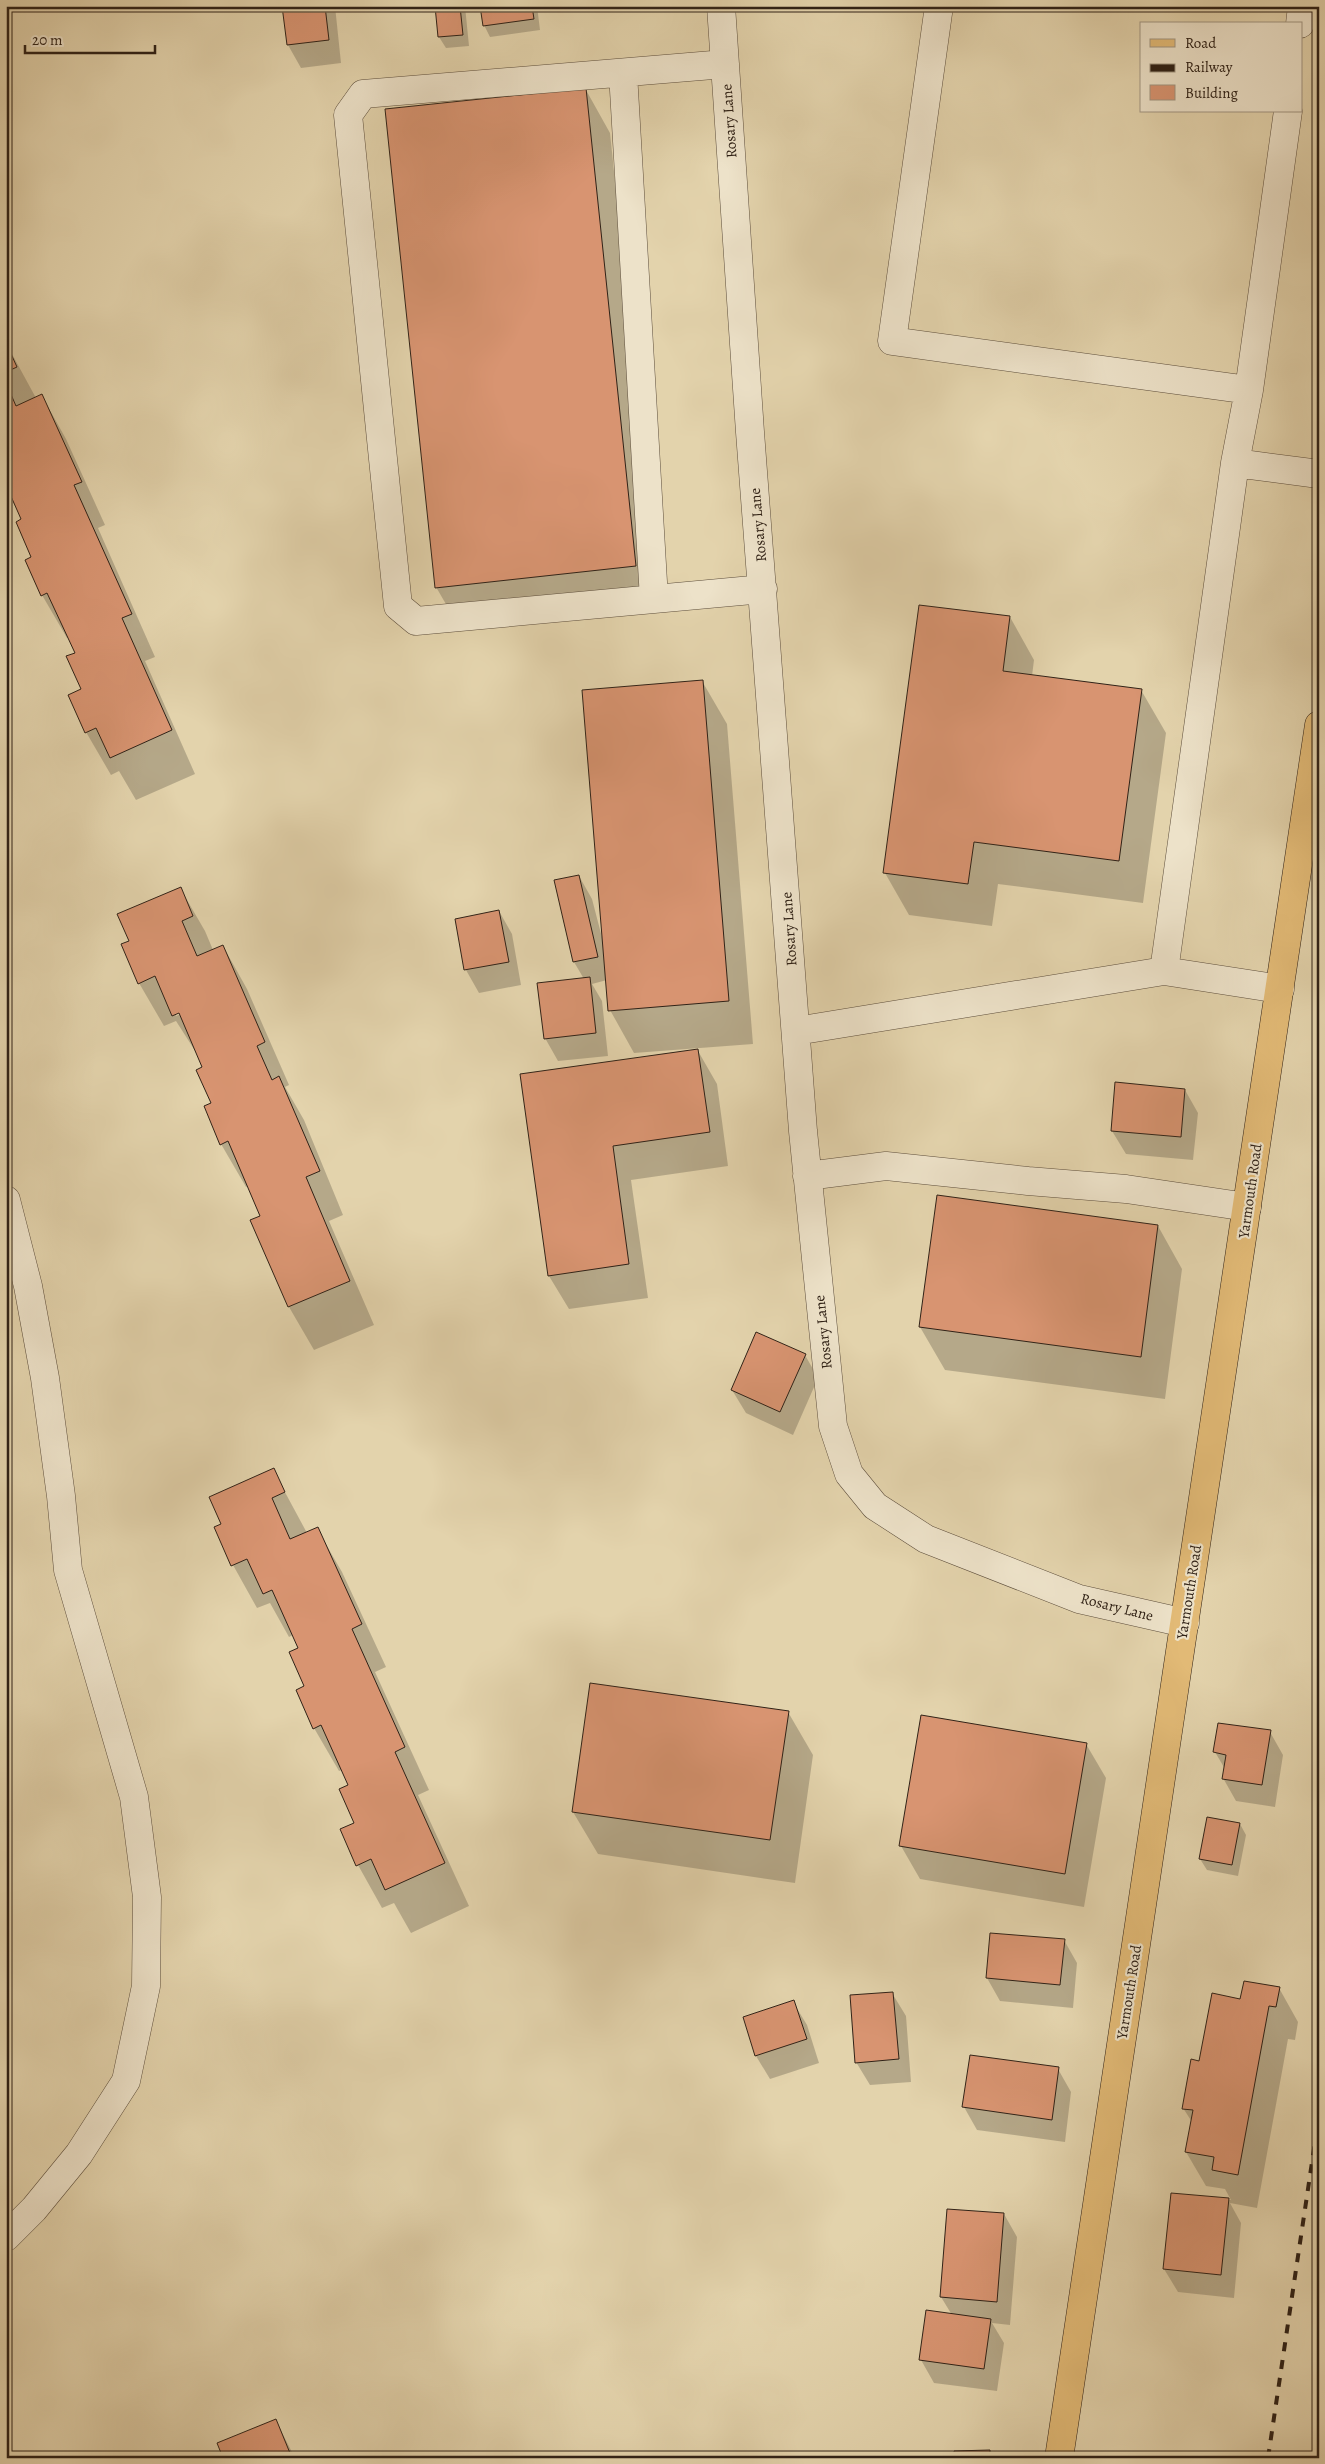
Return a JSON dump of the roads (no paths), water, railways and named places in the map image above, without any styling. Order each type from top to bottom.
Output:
[{"type":"main road","name":"Yarmouth Road","points":[[1059,2458],[1319,725]]},
{"type":"street","name":"Rosary Lane","points":[[721,6],[750,432],[807,1176],[833,1426],[849,1474],[875,1506],[926,1539],[1070,1595],[1114,1608],[1185,1623]]},
{"type":"street","points":[[939,6],[892,341],[1249,390]]},
{"type":"street","points":[[1300,22],[1302,6]]},
{"type":"street","points":[[725,64],[363,94],[348,115],[398,606],[416,620],[763,589]]},
{"type":"street","points":[[623,73],[654,599]]},
{"type":"street","points":[[1164,971],[1235,463],[1249,390],[1288,112]]},
{"type":"street","points":[[1235,463],[1319,474]]},
{"type":"street","points":[[796,1031],[1164,971],[1280,989]]},
{"type":"street","points":[[807,1176],[886,1166],[1126,1189],[1247,1207]]},
{"type":"street","points":[[6,1200],[28,1286],[45,1378],[61,1496],[68,1570],[134,1797],[147,1897],[146,1986],[126,2081],[79,2154],[34,2209],[6,2237]]},
{"type":"railway","points":[[1268,2458],[1319,2115]]}]
